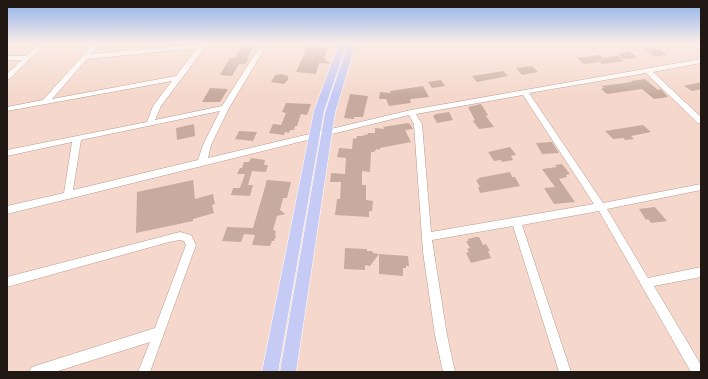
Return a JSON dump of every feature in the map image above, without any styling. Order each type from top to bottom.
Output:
[{"type":"main road","points":[[270,372],[315,135],[324,94],[336,61]]},
{"type":"main road","points":[[288,372],[326,132],[330,113],[346,61]]},
{"type":"main road","points":[[290,270],[304,272]]},
{"type":"street","points":[[7,78],[24,61]]},
{"type":"street","points":[[45,102],[82,61]]},
{"type":"street","points":[[150,124],[157,106],[192,61]]},
{"type":"street","points":[[202,163],[207,145],[225,108],[254,61]]},
{"type":"street","points":[[7,210],[411,112],[701,61]]},
{"type":"street","points":[[647,70],[701,121]]},
{"type":"street","points":[[7,109],[178,78]]},
{"type":"street","points":[[525,92],[601,207],[698,372]]},
{"type":"street","points":[[7,152],[150,124],[199,112],[225,108]]},
{"type":"street","points":[[411,112],[418,124],[432,285],[449,372]]},
{"type":"street","points":[[68,195],[78,138]]},
{"type":"street","points":[[428,237],[601,207],[701,187]]},
{"type":"street","points":[[516,222],[565,372]]},
{"type":"street","points":[[7,282],[169,238],[185,237],[190,242],[190,250],[144,372]]},
{"type":"street","points":[[646,283],[701,272]]},
{"type":"street","points":[[35,372],[158,333]]},
{"type":"building","points":[[228,61],[248,61],[246,64],[239,64],[232,76],[220,75]]},
{"type":"building","points":[[301,61],[327,61],[330,64],[319,63],[316,74],[296,72]]},
{"type":"building","points":[[580,61],[624,61],[602,64],[600,62],[584,64]]},
{"type":"building","points":[[532,66],[538,72],[522,75],[516,68]]},
{"type":"building","points":[[503,71],[508,76],[477,82],[472,76]]},
{"type":"building","points":[[281,74],[288,76],[288,80],[284,84],[271,82],[275,75]]},
{"type":"building","points":[[645,79],[658,90],[661,89],[668,97],[654,99],[642,89],[607,94],[601,89],[604,88],[602,86]]},
{"type":"building","points":[[441,80],[445,86],[432,88],[428,82]]},
{"type":"building","points":[[701,82],[701,89],[692,91],[684,86]]},
{"type":"building","points":[[423,86],[429,97],[410,99],[411,103],[389,106],[386,99],[379,99],[380,92],[391,93],[390,91]]},
{"type":"building","points":[[210,88],[228,89],[220,102],[202,102]]},
{"type":"building","points":[[350,94],[368,96],[363,117],[354,117],[354,119],[344,118]]},
{"type":"building","points":[[286,103],[311,104],[307,115],[301,114],[294,130],[290,130],[289,133],[285,132],[284,135],[269,133],[273,124],[281,125],[286,113],[282,112]]},
{"type":"building","points":[[481,104],[488,115],[486,116],[494,127],[479,129],[473,121],[475,120],[468,107]]},
{"type":"building","points":[[449,112],[453,120],[437,123],[433,116],[436,114]]},
{"type":"building","points":[[408,123],[413,129],[405,130],[411,142],[380,148],[380,150],[377,149],[374,152],[371,152],[370,172],[362,171],[362,185],[366,185],[366,200],[373,201],[372,211],[369,211],[369,217],[335,215],[337,199],[340,199],[341,182],[330,182],[331,173],[345,174],[346,158],[337,157],[339,148],[352,149],[353,138],[356,139],[357,136],[375,133],[375,128],[384,129],[383,127]]},
{"type":"building","points":[[194,124],[195,136],[177,140],[176,128]]},
{"type":"building","points":[[643,125],[651,132],[631,136],[634,139],[613,139],[605,131]]},
{"type":"building","points":[[239,131],[257,132],[253,141],[235,139]]},
{"type":"building","points":[[552,142],[559,153],[542,154],[536,143]]},
{"type":"building","points":[[510,147],[516,155],[511,156],[513,160],[502,162],[501,160],[494,161],[488,152]]},
{"type":"building","points":[[251,158],[265,160],[264,165],[268,165],[266,172],[252,171],[248,185],[253,185],[250,196],[231,195],[233,188],[240,188],[245,174],[237,174],[240,168],[242,168],[244,162],[249,162]]},
{"type":"building","points":[[562,164],[570,174],[566,175],[567,177],[559,179],[575,202],[554,204],[544,188],[555,187],[542,169],[557,167],[555,165]]},
{"type":"building","points":[[510,172],[512,177],[515,177],[520,186],[480,193],[478,187],[480,187],[476,180],[479,179],[478,178]]},
{"type":"building","points":[[193,180],[195,199],[213,194],[215,204],[212,205],[214,213],[193,219],[193,221],[136,233],[137,192]]},
{"type":"building","points":[[267,180],[291,182],[287,198],[283,198],[280,210],[285,214],[277,216],[273,230],[276,231],[274,241],[272,241],[270,246],[252,245],[255,235],[244,234],[241,242],[222,241],[227,227],[253,228]]},
{"type":"building","points":[[655,207],[667,221],[651,223],[648,219],[646,220],[639,209]]},
{"type":"building","points":[[479,237],[483,245],[486,244],[490,251],[488,251],[491,258],[471,263],[466,253],[469,252],[467,249],[470,248],[466,241]]},
{"type":"building","points":[[345,248],[367,249],[367,251],[372,251],[373,253],[379,254],[370,266],[365,265],[365,270],[344,269]]},
{"type":"building","points":[[379,254],[408,256],[409,266],[403,268],[403,276],[379,274]]}]
